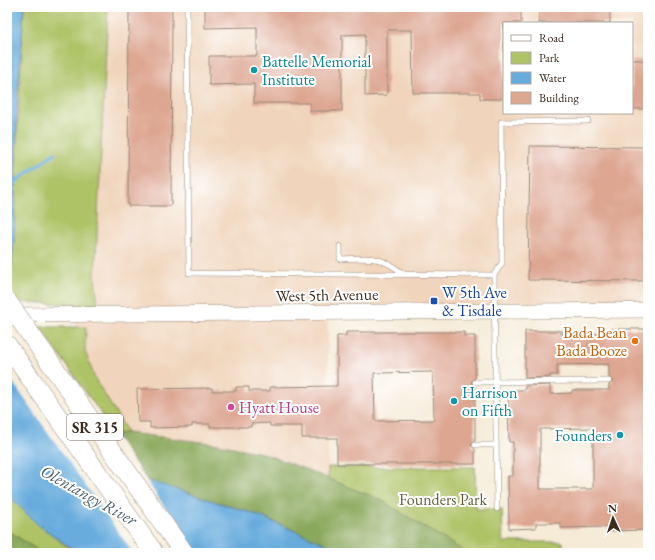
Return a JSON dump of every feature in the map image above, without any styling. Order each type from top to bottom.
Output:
[{"type":"highway","name":"SR 315","points":[[7,301],[184,553]]},
{"type":"highway","name":"SR 315","points":[[7,345],[154,553]]},
{"type":"main road","name":"West 5th Avenue","points":[[7,315],[648,310]]},
{"type":"lane","points":[[188,7],[189,273],[494,275]]},
{"type":"lane","points":[[497,509],[494,275],[502,263],[501,122],[588,121]]},
{"type":"lane","points":[[340,246],[340,259],[377,258],[390,264],[404,274]]},
{"type":"lane","points":[[475,382],[609,381]]},
{"type":"lane","points":[[475,445],[496,445]]},
{"type":"shaded area","points":[[108,7],[648,7],[648,310],[328,313],[328,478],[305,469],[218,444],[128,433],[115,434],[76,328],[75,305],[98,305],[95,277]]},
{"type":"green space","points":[[24,7],[108,7],[95,277],[98,305],[8,302]]},
{"type":"green space","points":[[40,327],[86,327],[85,351],[95,379],[128,433],[115,434]]},
{"type":"green space","points":[[128,433],[218,444],[262,453],[381,500],[467,553],[348,553],[252,513],[148,481],[115,434]]},
{"type":"green space","name":"Founders Park","points":[[328,467],[475,467],[476,509],[502,509],[503,542],[563,542],[563,553],[467,553],[328,478]]},
{"type":"green space","points":[[7,494],[63,544],[78,553],[42,553],[7,530]]},
{"type":"green space","points":[[7,530],[42,553],[15,553],[7,549]]},
{"type":"water","name":"Olentangy River","points":[[7,7],[24,7],[17,105],[14,242],[8,302],[11,334],[92,463],[252,513],[348,553],[78,553],[37,524],[7,494]]},
{"type":"pier","points":[[7,280],[12,287],[10,302],[13,334],[30,376],[93,461],[145,478],[196,553],[133,553],[7,374]]},
{"type":"building","points":[[129,7],[172,7],[171,206],[128,206]]},
{"type":"building","name":"Battelle Memorial Institute","points":[[205,7],[521,7],[521,22],[503,22],[503,99],[480,99],[480,93],[413,93],[412,30],[387,30],[387,95],[365,96],[365,34],[342,35],[342,111],[310,111],[310,103],[254,103],[254,84],[209,85],[209,56],[257,56],[257,27],[205,28]]},
{"type":"building","points":[[539,7],[610,7],[610,22],[539,22]]},
{"type":"building","points":[[633,60],[648,60],[648,109],[633,109]]},
{"type":"building","points":[[530,146],[646,147],[645,281],[528,280]]},
{"type":"building","name":"Founders","points":[[610,329],[648,329],[648,530],[610,531],[610,527],[561,528],[561,523],[536,523],[536,528],[509,529],[508,476],[513,476],[513,442],[509,442],[508,390],[525,390],[525,386],[550,385],[550,394],[572,393],[572,390],[609,390],[609,385],[613,381],[609,377],[609,364],[557,365],[557,375],[550,375],[550,377],[525,378],[525,331],[562,331],[562,334],[610,334]],"holes":[[[593,428],[593,489],[540,489],[540,429]]]},
{"type":"building","name":"Harrison on Fifth","points":[[346,332],[464,332],[464,336],[475,336],[475,378],[471,382],[475,386],[475,441],[471,445],[475,449],[475,464],[337,464],[337,438],[302,438],[302,426],[270,426],[270,423],[251,424],[251,427],[210,427],[210,424],[192,424],[192,427],[150,428],[150,422],[138,422],[137,389],[212,388],[212,391],[236,391],[236,387],[249,387],[249,391],[270,391],[270,387],[337,386],[337,336],[346,336]],"holes":[[[433,372],[434,420],[375,421],[374,373]]]},
{"type":"waterway","points":[[15,182],[55,153]]},
{"type":"place","name":"Battelle Memorial Institute","points":[[254,70]]},
{"type":"place","name":"W 5th Ave & Tisdale","points":[[434,301]]},
{"type":"place","name":"Bada Bean Bada Booze","points":[[635,341]]},
{"type":"place","name":"Harrison on Fifth","points":[[454,401]]},
{"type":"place","name":"Hyatt House","points":[[231,407]]},
{"type":"place","name":"Founders","points":[[620,435]]}]
